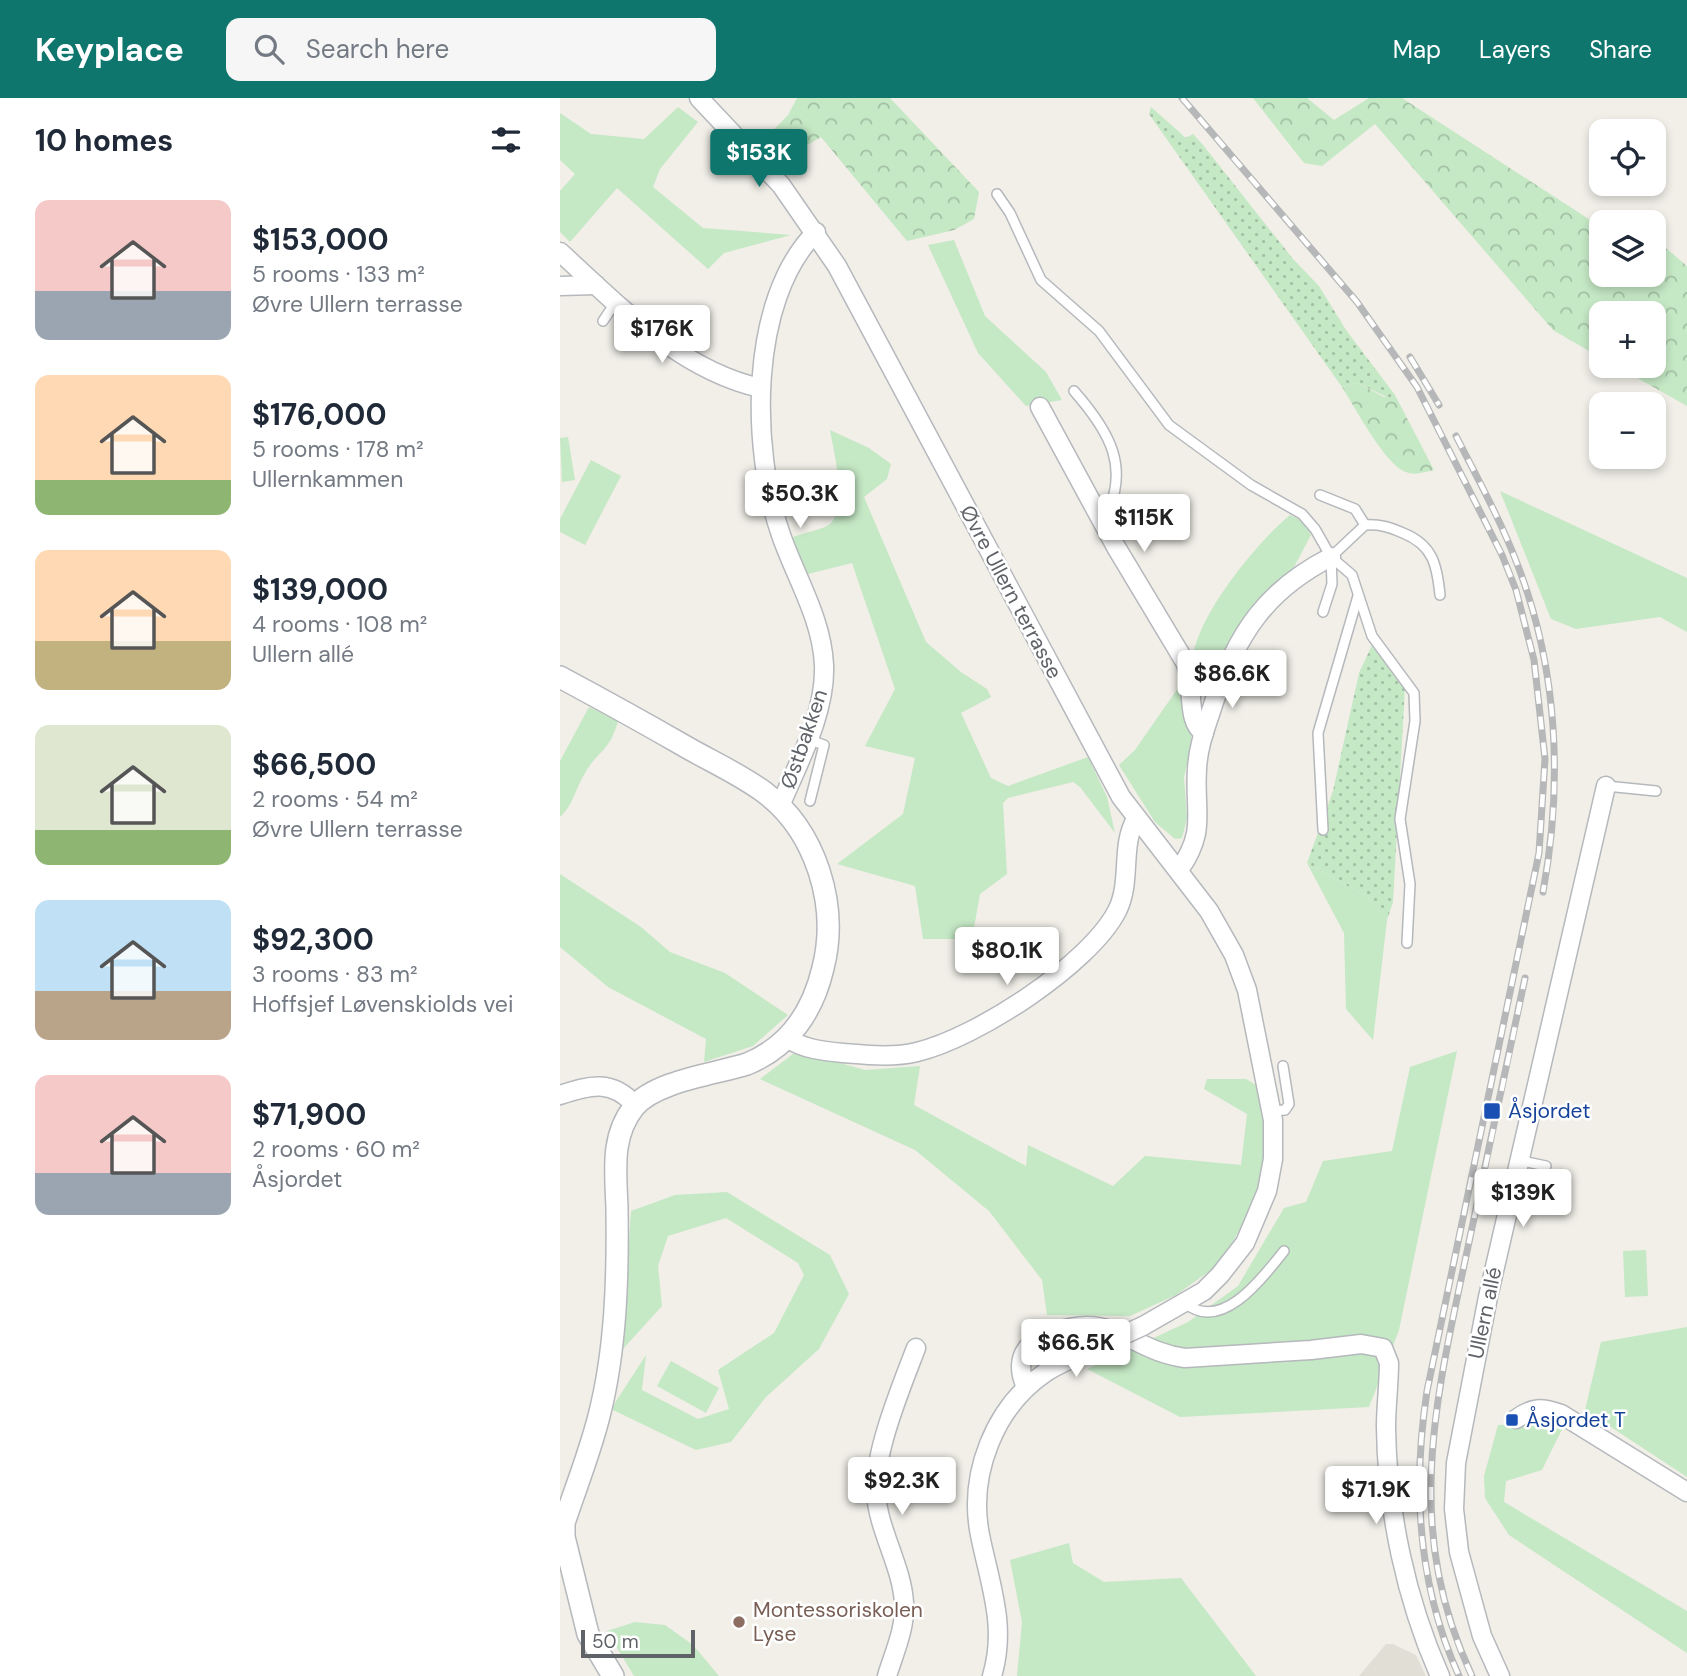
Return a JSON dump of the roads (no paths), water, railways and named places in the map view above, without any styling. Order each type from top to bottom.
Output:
[{"type":"street","name":"Øvre Ullern terrasse","points":[[699,98],[767,169],[816,232],[876,336],[1108,774],[1136,818],[1209,911],[1241,972],[1253,1014],[1272,1111],[1273,1159],[1267,1191],[1255,1225],[1228,1267],[1204,1291],[1143,1326],[1048,1371],[1026,1388]]},
{"type":"street","name":"Østbakken","points":[[780,806],[807,739],[822,691],[824,662],[815,618],[774,508],[760,426],[761,388],[780,293],[797,255],[816,232]]},
{"type":"street","points":[[560,253],[615,303],[671,347],[717,374],[761,388]]},
{"type":"street","points":[[560,286],[596,285]]},
{"type":"street","points":[[1040,407],[1185,662],[1191,677],[1193,719],[1197,729],[1203,733]]},
{"type":"street","points":[[1179,870],[1191,853],[1199,830],[1196,772],[1203,733],[1232,654],[1255,618],[1294,578],[1331,558]]},
{"type":"street","points":[[560,677],[748,782],[780,806],[799,827],[818,867],[829,919],[821,979],[804,1017],[787,1038],[760,1059],[652,1092],[635,1105],[623,1124],[616,1144],[618,1269],[600,1414],[562,1523],[566,1553],[588,1634],[613,1676]]},
{"type":"street","name":"Ullern allé","points":[[1500,1676],[1482,1636],[1469,1595],[1454,1509],[1462,1423],[1518,1160],[1606,786]]},
{"type":"street","points":[[787,1038],[801,1045],[826,1051],[904,1055],[938,1046],[1003,1013],[1067,966],[1110,923],[1122,898],[1129,837],[1136,818]]},
{"type":"street","points":[[560,1095],[603,1085],[621,1091],[635,1105]]},
{"type":"street","points":[[992,1676],[998,1654],[1000,1627],[975,1502],[983,1461],[993,1436],[1026,1388],[1021,1376],[1021,1361],[1029,1346],[1037,1339],[1082,1324],[1102,1326],[1169,1356],[1185,1358],[1311,1350],[1361,1343],[1379,1345],[1386,1352],[1389,1363],[1388,1467],[1399,1545],[1423,1634],[1440,1676]]},
{"type":"street","points":[[887,1676],[900,1635],[904,1603],[876,1493],[880,1461],[896,1402],[916,1348]]},
{"type":"street","points":[[1516,1419],[1530,1409],[1541,1407],[1562,1414],[1687,1492]]},
{"type":"lane","points":[[997,194],[1010,213],[1041,280],[1099,331],[1169,425],[1251,485],[1303,514],[1331,558],[1352,575],[1372,636],[1380,650],[1411,685],[1415,703],[1400,819],[1410,884],[1407,943]]},
{"type":"lane","points":[[603,321],[615,303]]},
{"type":"lane","points":[[1074,391],[1100,422],[1115,461],[1117,490],[1103,522]]},
{"type":"lane","points":[[1320,495],[1355,509],[1365,525]]},
{"type":"lane","points":[[1323,612],[1332,584],[1331,558],[1365,525],[1381,524],[1417,539],[1429,549],[1435,560],[1440,595]]},
{"type":"lane","points":[[1323,830],[1318,733],[1359,594]]},
{"type":"lane","points":[[807,739],[824,745],[810,801]]},
{"type":"lane","points":[[1606,786],[1656,791]]},
{"type":"lane","points":[[1272,1111],[1284,1110],[1289,1104],[1283,1066]]},
{"type":"lane","points":[[1518,1160],[1546,1166]]},
{"type":"lane","points":[[1185,1303],[1193,1310],[1204,1311],[1236,1303],[1284,1251]]},
{"type":"railway","points":[[1182,98],[1357,302],[1417,387],[1502,555],[1516,590],[1534,660],[1545,759],[1539,853],[1427,1391],[1422,1428],[1420,1501],[1427,1572],[1445,1642],[1459,1676]]},
{"type":"railway","points":[[1410,357],[1439,405]]},
{"type":"railway","points":[[1456,436],[1489,500],[1518,566],[1542,645],[1549,686],[1554,768],[1553,810],[1543,892]]},
{"type":"railway","points":[[1472,1676],[1450,1620],[1437,1566],[1431,1513],[1432,1460],[1446,1353],[1525,978]]},
{"type":"place","name":"Åsjordet","points":[[1492,1111]]},
{"type":"place","name":"Åsjordet T","points":[[1512,1420]]},
{"type":"place","name":"Montessoriskolen Lyse","points":[[739,1622]]}]
